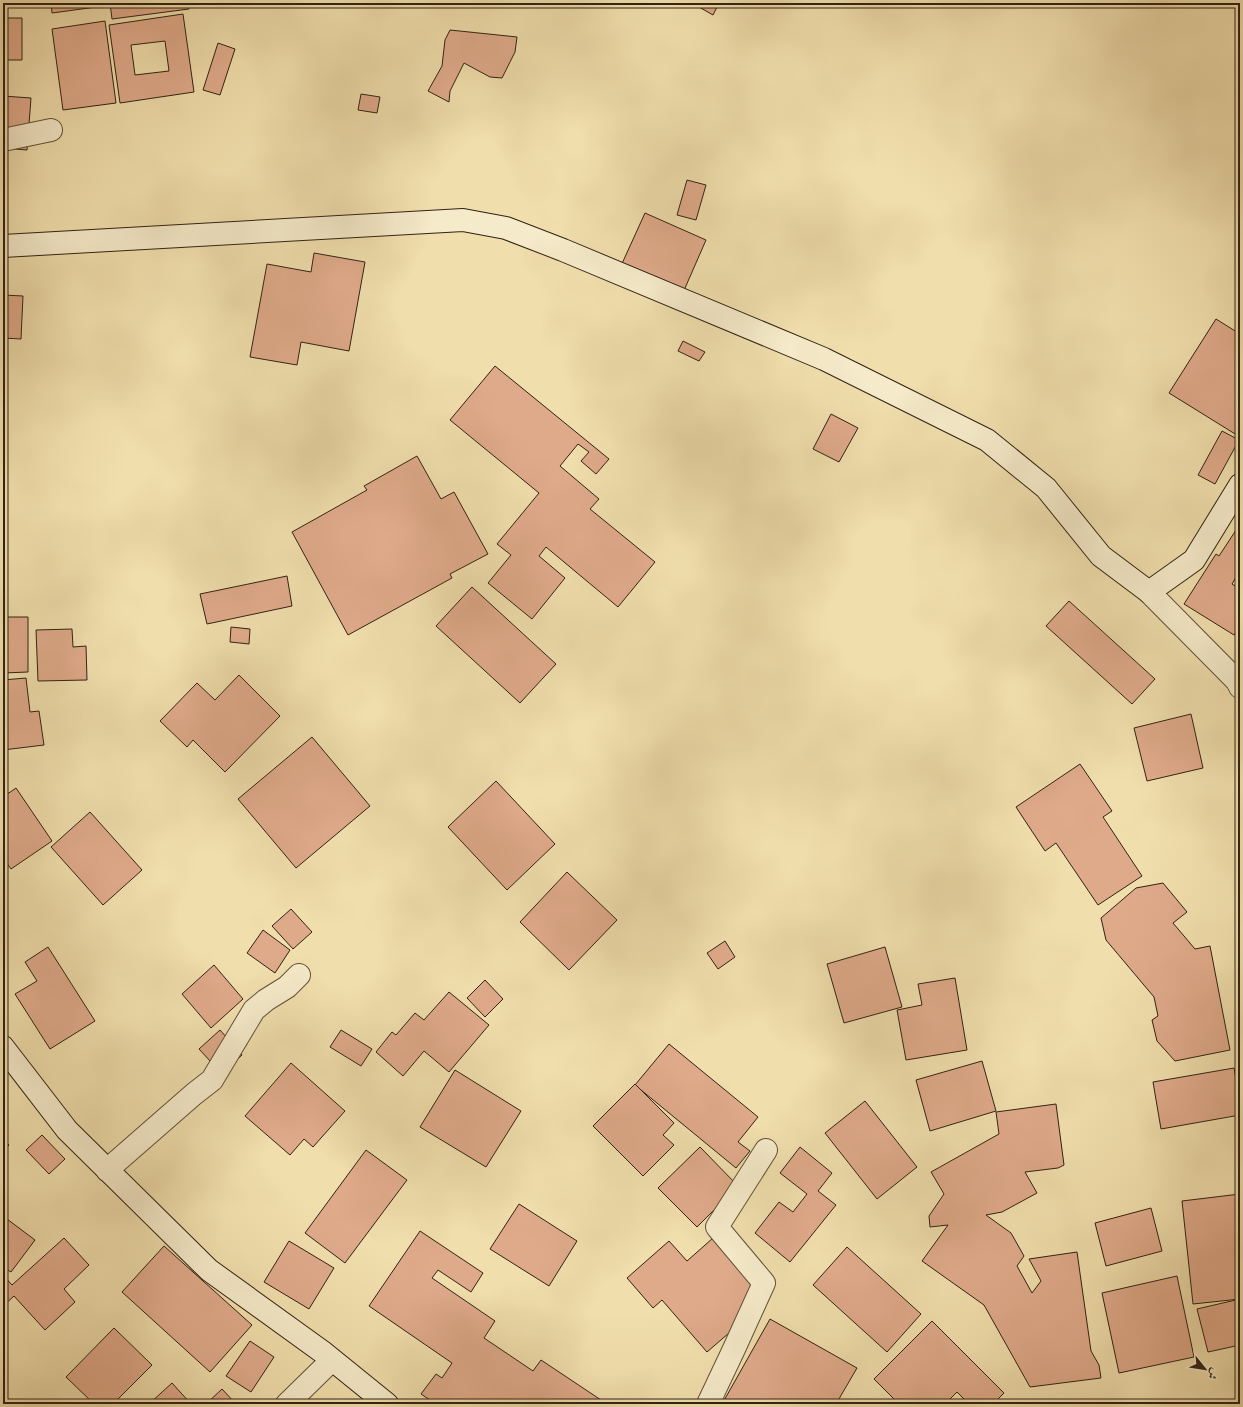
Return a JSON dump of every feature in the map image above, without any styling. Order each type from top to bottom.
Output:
[{"type":"street","points":[[3,140],[51,130]]},
{"type":"street","points":[[3,246],[463,220],[506,228],[563,250],[824,359],[987,440],[1046,488],[1101,556],[1149,592],[1237,681],[1240,687]]},
{"type":"street","points":[[1149,592],[1194,560],[1240,485]]},
{"type":"street","points":[[107,1170],[212,1080],[254,1010],[266,1000],[287,987],[299,975]]},
{"type":"street","points":[[3,1047],[67,1130],[209,1270],[332,1360],[387,1404]]},
{"type":"street","points":[[708,1404],[764,1283],[717,1227],[766,1150]]},
{"type":"street","points":[[287,1404],[332,1360]]},
{"type":"building","points":[[51,3],[103,3],[104,6],[52,13]]},
{"type":"building","points":[[110,3],[188,3],[189,9],[112,19]]},
{"type":"building","points":[[692,3],[719,3],[713,15]]},
{"type":"building","points":[[183,14],[194,92],[120,103],[109,25]],"holes":[[[165,41],[169,71],[135,75],[131,45]]]},
{"type":"building","points":[[3,18],[22,18],[22,60],[5,60],[5,81],[3,81]]},
{"type":"building","points":[[105,21],[116,103],[63,110],[52,29]]},
{"type":"building","points":[[450,30],[517,37],[515,52],[502,78],[490,77],[464,63],[450,91],[449,102],[428,91],[442,66],[445,40]]},
{"type":"building","points":[[218,43],[235,49],[220,95],[203,90]]},
{"type":"building","points":[[361,94],[380,97],[377,113],[358,110]]},
{"type":"building","points":[[3,96],[31,98],[27,150],[3,148]]},
{"type":"building","points":[[687,180],[706,185],[696,220],[677,215]]},
{"type":"building","points":[[645,213],[706,240],[682,295],[620,268]]},
{"type":"building","points":[[314,253],[365,262],[349,351],[301,342],[297,365],[250,357],[267,264],[311,272]]},
{"type":"building","points":[[3,295],[23,296],[21,339],[3,338]]},
{"type":"building","points":[[1216,319],[1240,334],[1240,437],[1169,393]]},
{"type":"building","points":[[683,341],[705,352],[699,361],[678,351]]},
{"type":"building","points":[[495,366],[609,459],[596,474],[581,461],[589,452],[578,444],[560,466],[599,499],[590,509],[655,562],[618,607],[546,547],[539,556],[565,578],[532,619],[488,583],[511,555],[497,544],[539,493],[450,420]]},
{"type":"building","points":[[831,414],[858,428],[839,462],[813,449]]},
{"type":"building","points":[[1222,431],[1239,440],[1215,484],[1198,475]]},
{"type":"building","points":[[417,456],[441,499],[454,492],[488,554],[450,574],[452,578],[348,635],[292,532],[367,490],[364,486]]},
{"type":"building","points":[[1240,524],[1240,572],[1232,584],[1240,589],[1240,627],[1234,635],[1184,604],[1216,554],[1219,556]]},
{"type":"building","points":[[287,576],[292,606],[207,624],[200,594]]},
{"type":"building","points":[[472,587],[556,664],[520,703],[436,626]]},
{"type":"building","points":[[3,591],[5,591],[6,617],[28,617],[28,672],[3,673]]},
{"type":"building","points":[[1069,601],[1155,679],[1132,704],[1046,626]]},
{"type":"building","points":[[231,627],[250,629],[249,644],[230,642]]},
{"type":"building","points":[[72,629],[73,647],[86,646],[87,680],[38,681],[36,630]]},
{"type":"building","points":[[239,675],[280,716],[225,772],[193,740],[187,747],[160,721],[197,683],[215,700]]},
{"type":"building","points":[[26,678],[30,712],[39,711],[44,745],[3,750],[3,680]]},
{"type":"building","points":[[1191,714],[1203,768],[1147,781],[1134,728]]},
{"type":"building","points":[[312,737],[370,806],[296,868],[238,799]]},
{"type":"building","points":[[1080,764],[1112,811],[1103,817],[1142,876],[1098,905],[1056,843],[1045,851],[1016,807]]},
{"type":"building","points":[[496,781],[555,844],[507,890],[448,827]]},
{"type":"building","points":[[16,788],[52,841],[11,869],[3,858],[3,797]]},
{"type":"building","points":[[90,812],[142,870],[103,905],[51,847]]},
{"type":"building","points":[[567,872],[617,920],[569,970],[520,922]]},
{"type":"building","points":[[1163,883],[1187,912],[1173,923],[1195,949],[1210,946],[1230,1050],[1175,1061],[1157,1041],[1152,1020],[1158,1016],[1154,997],[1106,940],[1101,918],[1136,888]]},
{"type":"building","points":[[291,909],[312,932],[293,949],[272,926]]},
{"type":"building","points":[[263,930],[290,950],[275,973],[247,953]]},
{"type":"building","points":[[725,941],[735,957],[718,969],[707,953]]},
{"type":"building","points":[[48,947],[95,1021],[50,1049],[15,994],[37,981],[25,962]]},
{"type":"building","points":[[885,947],[902,1007],[844,1023],[827,964]]},
{"type":"building","points":[[214,965],[243,999],[211,1028],[182,994]]},
{"type":"building","points":[[955,978],[967,1050],[906,1060],[897,1010],[922,1005],[918,984]]},
{"type":"building","points":[[485,980],[503,999],[485,1017],[467,998]]},
{"type":"building","points":[[449,992],[489,1025],[449,1072],[424,1051],[403,1076],[376,1052],[392,1032],[396,1035],[415,1013],[424,1020]]},
{"type":"building","points":[[220,1030],[242,1055],[222,1074],[199,1049]]},
{"type":"building","points":[[341,1030],[372,1049],[361,1066],[330,1047]]},
{"type":"building","points":[[669,1044],[758,1117],[738,1142],[750,1151],[736,1168],[635,1085]]},
{"type":"building","points":[[982,1061],[996,1111],[930,1131],[916,1080]]},
{"type":"building","points":[[291,1063],[345,1111],[313,1147],[304,1139],[290,1155],[245,1116]]},
{"type":"building","points":[[1234,1068],[1240,1102],[1240,1115],[1161,1129],[1153,1082]]},
{"type":"building","points":[[455,1070],[521,1111],[486,1167],[420,1127]]},
{"type":"building","points":[[635,1084],[674,1123],[663,1135],[674,1145],[643,1176],[593,1126]]},
{"type":"building","points":[[865,1101],[917,1167],[877,1199],[825,1133]]},
{"type":"building","points":[[1056,1104],[1064,1165],[1058,1168],[1025,1172],[1037,1193],[1002,1212],[986,1215],[1011,1233],[1024,1256],[1017,1266],[1032,1293],[1041,1281],[1029,1259],[1077,1252],[1091,1351],[1099,1365],[1101,1378],[1030,1387],[984,1305],[922,1261],[948,1225],[930,1227],[929,1216],[944,1194],[931,1172],[999,1134],[996,1112]]},
{"type":"building","points":[[42,1135],[65,1159],[49,1174],[26,1150]]},
{"type":"building","points":[[3,1139],[9,1145],[3,1152]]},
{"type":"building","points":[[700,1147],[738,1186],[697,1227],[658,1188]]},
{"type":"building","points":[[800,1147],[832,1173],[818,1191],[836,1205],[790,1262],[755,1233],[779,1202],[793,1212],[807,1194],[780,1173]]},
{"type":"building","points":[[366,1150],[407,1180],[345,1263],[305,1233]]},
{"type":"building","points":[[1240,1194],[1240,1251],[1238,1251],[1240,1266],[1240,1299],[1193,1304],[1182,1201]]},
{"type":"building","points":[[519,1204],[577,1241],[549,1286],[490,1249]]},
{"type":"building","points":[[1151,1208],[1162,1251],[1106,1266],[1095,1223]]},
{"type":"building","points":[[3,1216],[35,1240],[11,1272],[3,1267]]},
{"type":"building","points":[[420,1231],[483,1273],[471,1292],[438,1270],[432,1278],[495,1321],[484,1338],[533,1371],[541,1360],[607,1404],[436,1404],[421,1394],[436,1374],[442,1378],[452,1363],[369,1306]]},
{"type":"building","points":[[64,1238],[89,1265],[64,1289],[75,1302],[45,1330],[14,1296],[3,1306],[3,1275],[12,1285]]},
{"type":"building","points":[[713,1238],[767,1300],[707,1352],[662,1300],[653,1308],[627,1278],[669,1241],[687,1261]]},
{"type":"building","points":[[289,1241],[334,1268],[309,1309],[264,1282]]},
{"type":"building","points":[[164,1246],[252,1325],[210,1372],[122,1292]]},
{"type":"building","points":[[847,1247],[921,1314],[887,1352],[813,1285]]},
{"type":"building","points":[[1177,1276],[1194,1357],[1119,1373],[1102,1293]]},
{"type":"building","points":[[1240,1299],[1240,1345],[1208,1352],[1197,1309]]},
{"type":"building","points":[[770,1319],[857,1368],[836,1404],[722,1404]]},
{"type":"building","points":[[932,1321],[1004,1393],[993,1404],[969,1404],[957,1392],[945,1404],[899,1404],[874,1379]]},
{"type":"building","points":[[114,1328],[152,1365],[113,1404],[94,1404],[66,1377]]},
{"type":"building","points":[[250,1341],[274,1357],[251,1392],[226,1376]]},
{"type":"building","points":[[172,1383],[191,1404],[149,1404]]},
{"type":"building","points":[[222,1389],[236,1404],[206,1404]]},
{"type":"building","points":[[1240,1401],[1240,1404],[1222,1404]]}]
